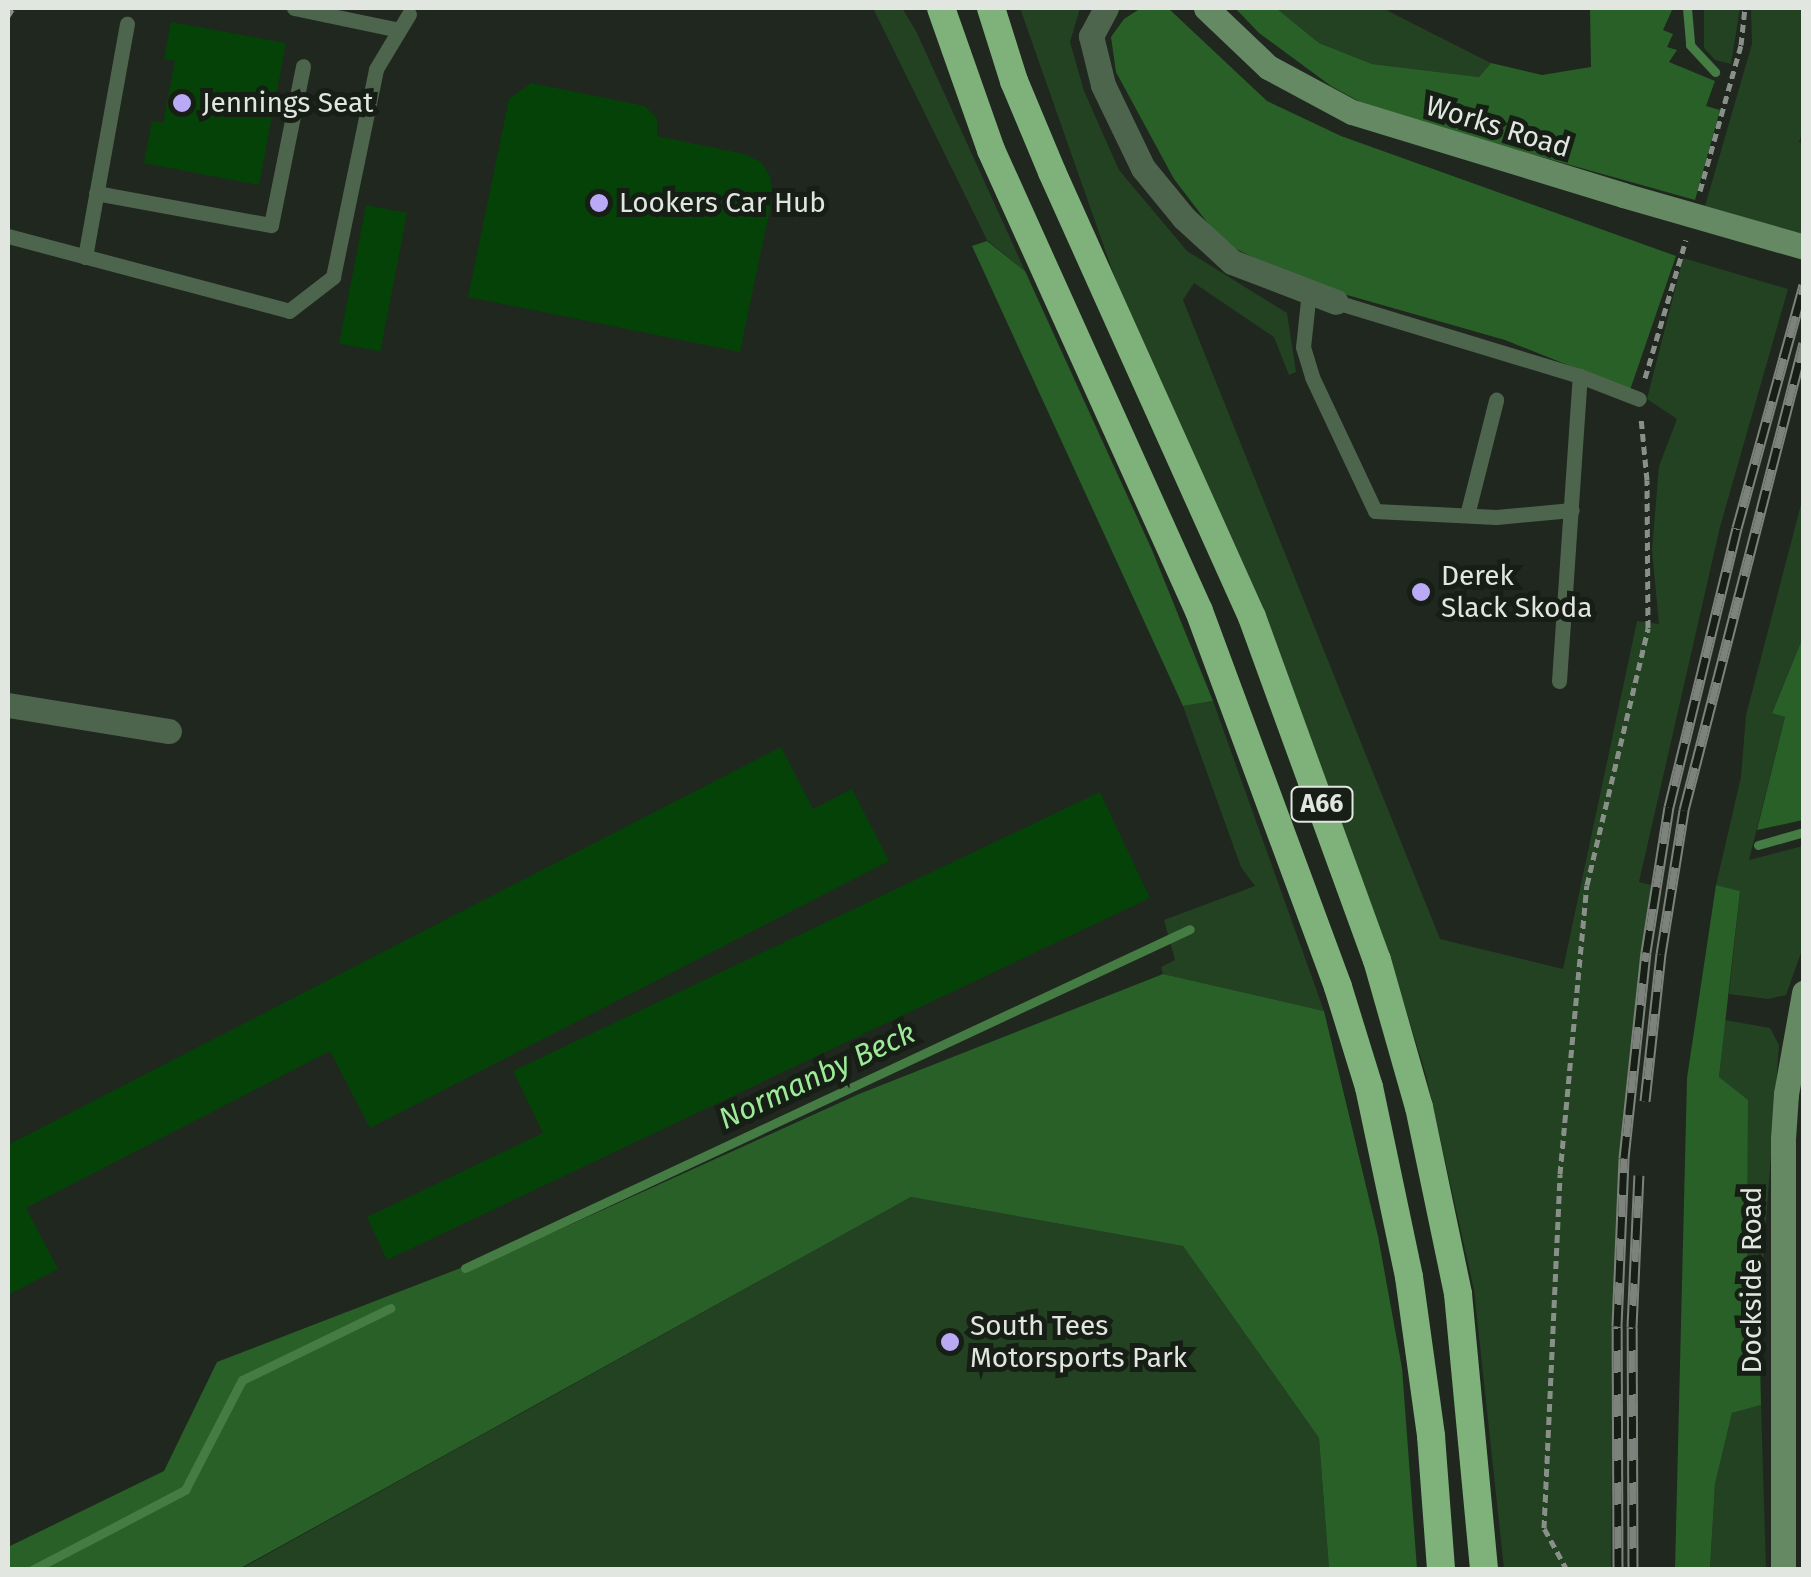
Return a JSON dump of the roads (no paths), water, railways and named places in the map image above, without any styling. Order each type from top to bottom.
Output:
[{"type":"highway","name":"A66","points":[[921,8],[963,78]]},
{"type":"highway","name":"A66","points":[[941,8],[991,150],[1199,612],[1338,987],[1369,1087],[1409,1277],[1431,1436],[1441,1570]]},
{"type":"highway","name":"A66","points":[[991,8],[1014,81],[1252,618],[1376,960],[1418,1108],[1458,1294],[1484,1570]]},
{"type":"highway","name":"A66","points":[[1009,8],[1014,81]]},
{"type":"main road","name":"Works Road","points":[[1206,8],[1268,66],[1352,112],[1804,246]]},
{"type":"main road","name":"Dockside Road","points":[[1783,1570],[1781,1242],[1786,1094],[1804,993]]},
{"type":"street","points":[[1106,8],[1091,36],[1103,85],[1143,168],[1184,218],[1232,262],[1336,302]]},
{"type":"street","points":[[8,705],[169,731]]},
{"type":"lane","points":[[294,8],[399,30]]},
{"type":"lane","points":[[8,236],[289,311],[333,277],[376,70],[409,14]]},
{"type":"lane","points":[[84,257],[127,24]]},
{"type":"lane","points":[[96,193],[271,225],[303,66]]},
{"type":"lane","points":[[1309,291],[1303,347],[1374,511],[1467,515],[1572,510]]},
{"type":"lane","points":[[1336,302],[1580,376],[1639,399]]},
{"type":"lane","points":[[1559,681],[1580,376]]},
{"type":"lane","points":[[1467,515],[1496,400]]},
{"type":"waterway","points":[[1687,8],[1690,45],[1715,72]]},
{"type":"waterway","name":"Normanby Beck","points":[[1758,845],[1804,832]]},
{"type":"waterway","name":"Normanby Beck","points":[[465,1268],[1190,929]]},
{"type":"waterway","name":"Normanby Beck","points":[[32,1570],[185,1490],[242,1380],[390,1308]]},
{"type":"railway","points":[[1618,1570],[1617,1326],[1624,1158],[1646,952],[1669,807],[1737,528],[1804,285]]},
{"type":"railway","points":[[1645,1101],[1661,954],[1684,810],[1804,343]]},
{"type":"railway","points":[[1633,1570],[1632,1327],[1639,1175]]},
{"type":"place","name":"Jennings Seat","points":[[182,103]]},
{"type":"place","name":"Lookers Car Hub","points":[[599,203]]},
{"type":"place","name":"Derek Slack Skoda","points":[[1421,592]]},
{"type":"place","name":"South Tees Motorsports Park","points":[[950,1342]]}]
